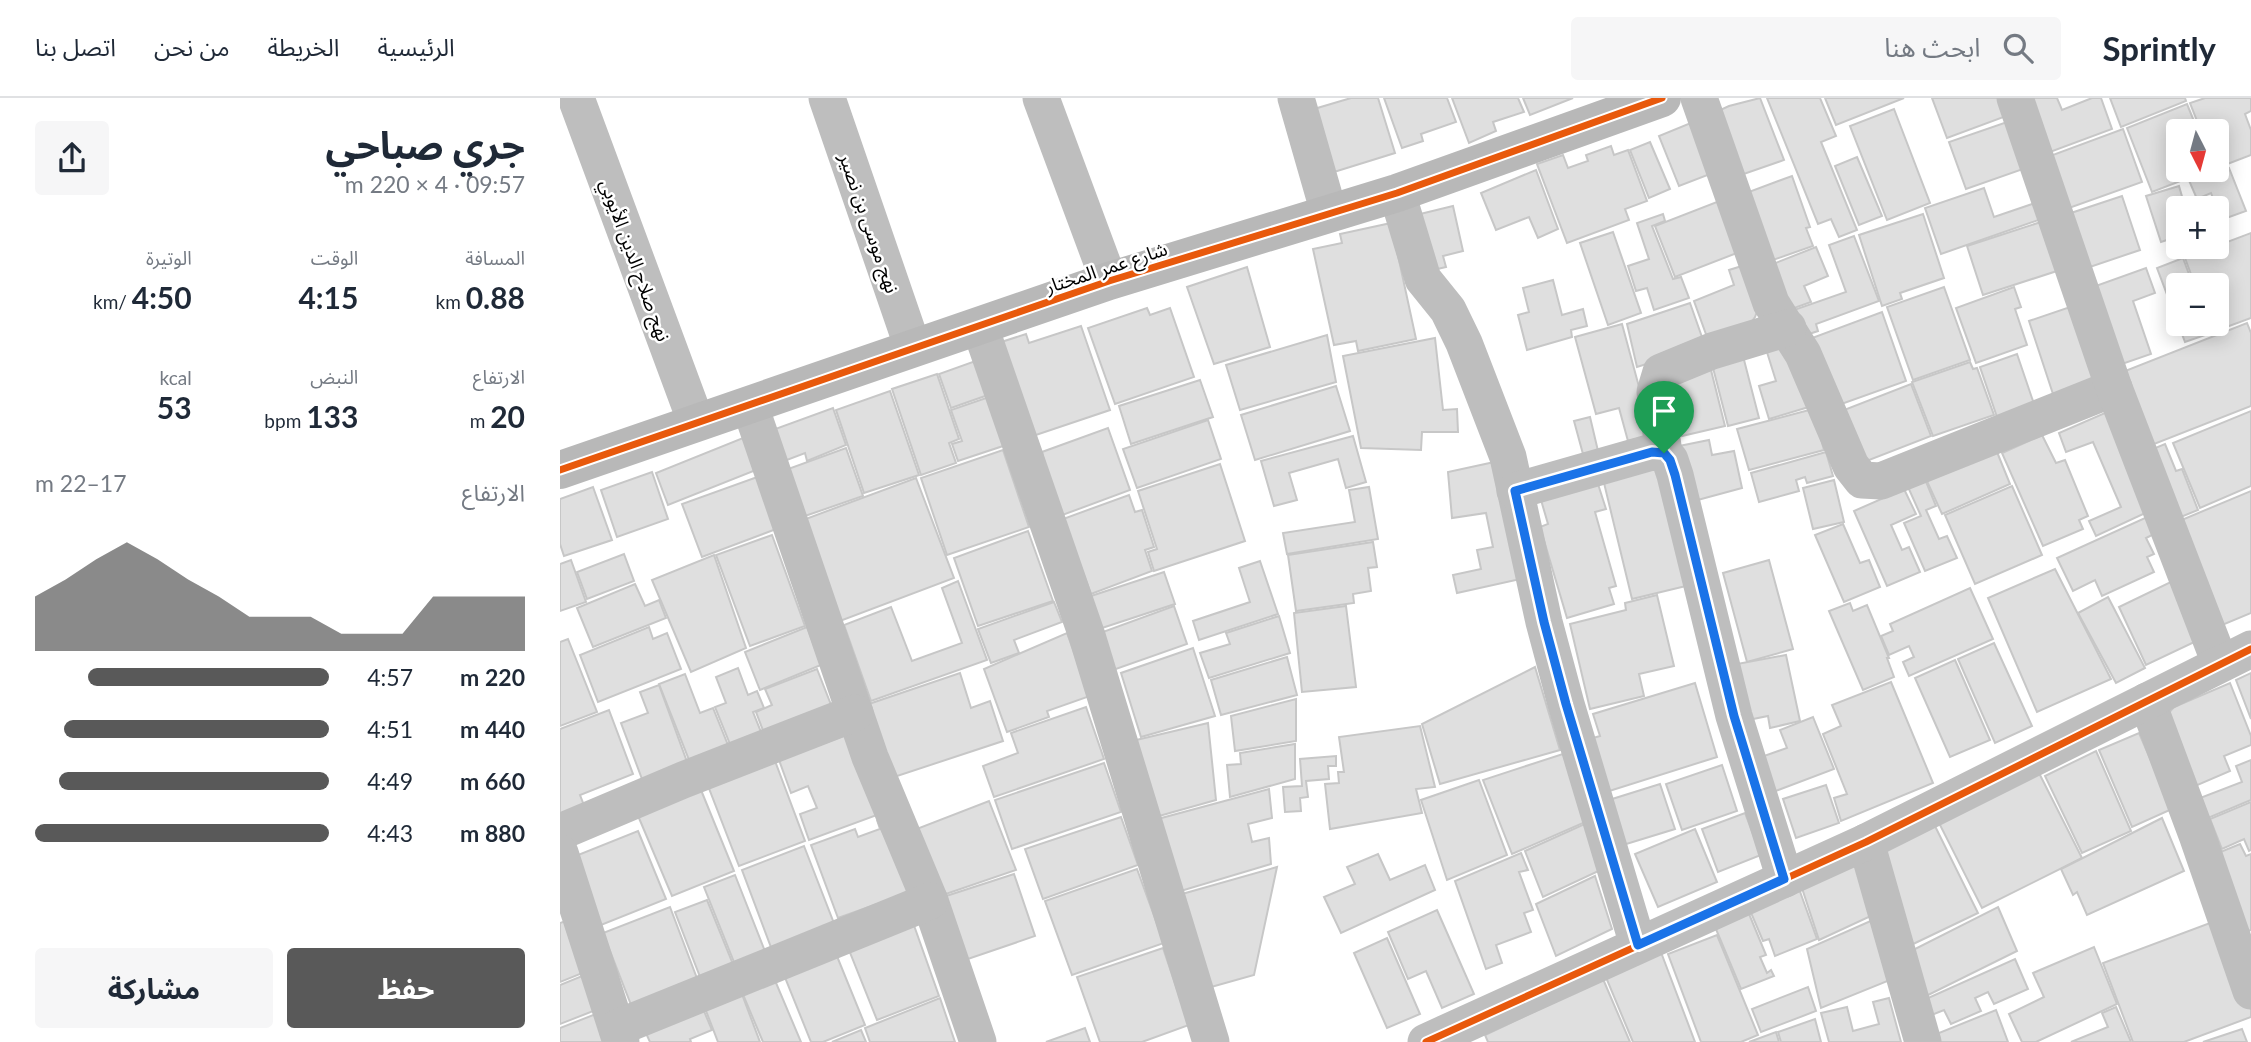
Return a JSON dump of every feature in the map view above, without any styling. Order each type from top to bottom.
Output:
[{"type":"street","name":"نهج صلاح الدين الأيوبي","points":[[576,98],[696,422]]},
{"type":"street","name":"نهج موسى بن نصير","points":[[827,98],[914,348]]},
{"type":"street","points":[[1041,98],[1109,281]]},
{"type":"street","points":[[1296,98],[1329,213]]},
{"type":"street","name":"شارع عمر المختار","points":[[560,470],[1109,281],[1397,193],[1662,98]]},
{"type":"street","points":[[1699,98],[1771,303],[1803,354],[1851,466],[1862,480],[1881,481],[2114,388]]},
{"type":"street","points":[[1426,1042],[1866,842],[2236,656],[2114,388],[2015,98]]},
{"type":"street","points":[[1397,193],[1423,279],[1448,310],[1464,343],[1508,457],[1544,622],[1638,945]]},
{"type":"street","points":[[980,327],[1087,636],[1211,1042]]},
{"type":"street","points":[[1784,879],[1734,716],[1675,475],[1670,460],[1664,453],[1655,392],[1661,372],[1712,351],[1788,328]]},
{"type":"street","points":[[750,406],[870,757],[930,901],[978,1042]]},
{"type":"street","points":[[1515,491],[1652,452],[1664,453]]},
{"type":"street","points":[[2147,701],[2251,991]]},
{"type":"street","points":[[560,832],[683,780],[855,713]]},
{"type":"street","points":[[1866,842],[1923,1042]]},
{"type":"street","points":[[560,853],[619,1035],[930,901]]},
{"type":"building","points":[[1351,98],[1378,98],[1395,153],[1334,172],[1314,109]]},
{"type":"building","points":[[1384,98],[1447,98],[1456,122],[1421,134],[1423,141],[1402,148]]},
{"type":"building","points":[[1452,98],[1518,98],[1524,112],[1493,122],[1496,131],[1469,143]]},
{"type":"building","points":[[1523,98],[1573,98],[1530,115]]},
{"type":"building","points":[[1760,98],[1784,160],[1738,176],[1718,111]]},
{"type":"building","points":[[1767,98],[1820,98],[1836,136],[1821,142],[1857,230],[1839,237],[1831,219],[1818,224]]},
{"type":"building","points":[[1825,98],[1904,98],[1836,125]]},
{"type":"building","points":[[1932,98],[2003,98],[2009,115],[1947,138]]},
{"type":"building","points":[[2029,98],[2057,98],[2062,110],[2092,98],[2101,98],[2112,129],[2050,152]]},
{"type":"building","points":[[2110,98],[2185,98],[2186,101],[2121,127]]},
{"type":"building","points":[[2205,98],[2251,98],[2251,111],[2245,114],[2251,130],[2251,155],[2230,163],[2230,119],[2196,119],[2190,103]]},
{"type":"building","points":[[2187,104],[2193,119],[2166,119],[2166,182],[2178,182],[2152,192],[2127,128]]},
{"type":"building","points":[[1894,109],[1930,203],[1887,220],[1850,126]]},
{"type":"building","points":[[1698,120],[1718,171],[1679,186],[1659,136]]},
{"type":"building","points":[[2010,121],[2026,168],[1966,189],[1949,142]]},
{"type":"building","points":[[2123,129],[2142,182],[2069,208],[2050,156]]},
{"type":"building","points":[[1650,142],[1670,189],[1649,198],[1630,150]]},
{"type":"building","points":[[1611,146],[1614,155],[1628,150],[1647,201],[1625,209],[1629,220],[1567,243],[1537,164],[1563,155],[1568,168],[1588,161],[1586,155]]},
{"type":"building","points":[[1857,157],[1882,216],[1859,225],[1835,166]]},
{"type":"building","points":[[1536,170],[1558,229],[1538,238],[1529,217],[1496,230],[1481,193]]},
{"type":"building","points":[[2230,171],[2246,211],[2229,217],[2229,196],[2212,196],[2211,193],[2196,196],[2190,182],[2230,182]]},
{"type":"building","points":[[1792,176],[1810,227],[1806,228],[1813,246],[1770,261],[1746,193]]},
{"type":"building","points":[[2179,186],[2182,196],[2166,196],[2166,240],[2161,242],[2146,196]]},
{"type":"building","points":[[1984,188],[1994,217],[2041,201],[2047,217],[1941,254],[1925,208]]},
{"type":"building","points":[[2122,196],[2140,250],[2081,270],[2062,216]]},
{"type":"building","points":[[1722,200],[1742,251],[1675,277],[1655,226]]},
{"type":"building","points":[[1453,206],[1463,251],[1443,256],[1446,267],[1429,271],[1416,215]]},
{"type":"building","points":[[1663,214],[1665,221],[1652,226],[1673,279],[1681,277],[1689,298],[1654,310],[1647,288],[1636,291],[1628,266],[1649,259],[1637,223]]},
{"type":"building","points":[[1923,214],[1944,278],[1900,293],[1902,299],[1882,306],[1859,235]]},
{"type":"building","points":[[2047,220],[2063,269],[1983,295],[1967,246]]},
{"type":"building","points":[[1391,223],[1416,339],[1358,351],[1356,341],[1334,345],[1313,249],[1342,243],[1340,234]]},
{"type":"building","points":[[1613,232],[1641,313],[1608,325],[1580,243]]},
{"type":"building","points":[[2251,233],[2251,318],[2229,326],[2229,273],[2191,273],[2185,259],[2229,259],[2229,241]]},
{"type":"building","points":[[1854,236],[1879,301],[1816,324],[1818,331],[1800,337],[1791,311],[1846,292],[1829,245]]},
{"type":"building","points":[[1816,247],[1828,276],[1804,286],[1811,302],[1786,311],[1768,266]]},
{"type":"building","points":[[2183,259],[2189,273],[2166,273],[2166,292],[2157,268]]},
{"type":"building","points":[[1745,265],[1758,309],[1755,317],[1750,324],[1707,337],[1694,301],[1734,285],[1729,270]]},
{"type":"building","points":[[1247,267],[1270,347],[1214,364],[1187,287]]},
{"type":"building","points":[[2146,268],[2155,293],[2133,301],[2151,354],[2119,365],[2090,288]]},
{"type":"building","points":[[1553,280],[1562,315],[1583,309],[1587,326],[1571,330],[1572,337],[1527,350],[1518,315],[1529,312],[1523,288]]},
{"type":"building","points":[[1944,287],[1970,360],[1913,380],[1887,307]]},
{"type":"building","points":[[2014,287],[2021,307],[2015,309],[2027,345],[1976,363],[1956,308]]},
{"type":"building","points":[[1690,303],[1703,340],[1675,355],[1637,367],[1627,324]]},
{"type":"building","points":[[2076,305],[2100,378],[2053,394],[2029,321]]},
{"type":"building","points":[[1147,308],[1150,315],[1170,308],[1194,377],[1115,404],[1088,328]]},
{"type":"building","points":[[1882,312],[1906,381],[1833,407],[1804,341]]},
{"type":"building","points":[[2247,323],[2251,333],[2251,406],[2149,446],[2120,373],[2214,336],[2229,336],[2229,330]]},
{"type":"building","points":[[1622,324],[1652,435],[1628,441],[1619,408],[1596,414],[1575,337]]},
{"type":"building","points":[[1081,326],[1110,410],[1027,438],[995,344],[1026,334],[1029,343]]},
{"type":"building","points":[[1327,335],[1336,382],[1240,410],[1226,365]]},
{"type":"building","points":[[2183,336],[2202,336],[2185,342]]},
{"type":"building","points":[[1435,338],[1443,410],[1457,409],[1458,432],[1422,432],[1421,450],[1361,448],[1343,356]]},
{"type":"building","points":[[1792,341],[1812,406],[1769,419],[1759,386],[1776,381],[1766,349]]},
{"type":"building","points":[[2017,354],[2034,404],[1997,417],[1980,367]]},
{"type":"building","points":[[1743,356],[1759,418],[1728,426],[1712,364]]},
{"type":"building","points":[[981,359],[988,395],[951,408],[939,374]]},
{"type":"building","points":[[1970,362],[1973,369],[1977,368],[1994,415],[1933,436],[1912,382]]},
{"type":"building","points":[[1710,366],[1725,426],[1682,436],[1668,377]]},
{"type":"building","points":[[937,374],[959,439],[949,443],[956,463],[921,475],[892,389]]},
{"type":"building","points":[[1200,380],[1213,417],[1131,444],[1119,406]]},
{"type":"building","points":[[1911,384],[1931,436],[1864,462],[1844,410]]},
{"type":"building","points":[[1336,386],[1350,431],[1255,460],[1241,415]]},
{"type":"building","points":[[890,391],[919,475],[864,493],[836,410]]},
{"type":"building","points":[[989,397],[1006,445],[958,461],[952,444],[962,441],[951,410]]},
{"type":"building","points":[[833,408],[846,445],[807,461],[805,453],[779,463],[767,432]]},
{"type":"building","points":[[1813,409],[1824,450],[1749,470],[1737,429]]},
{"type":"building","points":[[2114,409],[2154,509],[2096,536],[2089,521],[2121,507],[2093,442],[2066,452],[2059,433]]},
{"type":"building","points":[[2251,411],[2251,486],[2200,508],[2173,443]]},
{"type":"building","points":[[1590,417],[1598,451],[1583,454],[1574,421]]},
{"type":"building","points":[[1208,420],[1221,459],[1137,488],[1123,449]]},
{"type":"building","points":[[1108,428],[1130,490],[1057,517],[1042,452]]},
{"type":"building","points":[[2042,435],[2056,463],[2065,460],[2088,516],[2079,520],[2083,529],[2043,546],[2002,453]]},
{"type":"building","points":[[1353,436],[1366,482],[1346,488],[1338,459],[1289,473],[1297,500],[1274,506],[1261,461]]},
{"type":"building","points":[[743,438],[756,470],[668,505],[656,473]]},
{"type":"building","points":[[1709,440],[1712,455],[1734,451],[1742,488],[1694,501],[1679,446]]},
{"type":"building","points":[[2165,444],[2176,471],[2182,469],[2198,510],[2171,521],[2143,453]]},
{"type":"building","points":[[846,448],[863,496],[805,516],[788,469]]},
{"type":"building","points":[[1003,450],[1029,527],[947,555],[921,478]]},
{"type":"building","points":[[1826,452],[1833,476],[1807,483],[1805,477],[1796,480],[1799,491],[1759,502],[1751,473]]},
{"type":"building","points":[[1997,452],[2010,484],[1942,514],[1926,479]]},
{"type":"building","points":[[1499,461],[1525,578],[1457,593],[1453,575],[1481,569],[1477,550],[1493,547],[1486,513],[1452,518],[1448,472]]},
{"type":"building","points":[[1220,464],[1245,541],[1154,571],[1148,552],[1157,549],[1138,491]]},
{"type":"building","points":[[1656,464],[1686,586],[1632,599],[1604,483]]},
{"type":"building","points":[[652,472],[668,519],[617,537],[601,490]]},
{"type":"building","points":[[760,476],[779,528],[702,557],[682,504]]},
{"type":"building","points":[[916,478],[954,578],[840,621],[803,520]]},
{"type":"building","points":[[1925,479],[1936,506],[1926,510],[1939,539],[1947,536],[1957,558],[1925,571],[1904,523],[1921,516],[1908,487]]},
{"type":"building","points":[[1834,480],[1844,522],[1813,529],[1803,488]]},
{"type":"building","points":[[1598,484],[1606,509],[1595,512],[1616,586],[1609,588],[1614,604],[1567,618],[1540,527],[1548,524],[1541,500]]},
{"type":"building","points":[[2012,486],[2042,555],[1975,584],[1945,515]]},
{"type":"building","points":[[593,487],[612,540],[564,556],[560,544],[560,499]]},
{"type":"building","points":[[1369,487],[1378,539],[1287,554],[1283,533],[1355,522],[1349,490]]},
{"type":"building","points":[[1904,489],[1916,514],[1891,525],[1902,550],[1909,547],[1920,572],[1887,586],[1854,511]]},
{"type":"building","points":[[2251,491],[2251,613],[2215,628],[2172,524]]},
{"type":"building","points":[[1129,495],[1135,512],[1142,510],[1154,547],[1145,550],[1152,571],[1091,594],[1063,519]]},
{"type":"building","points":[[2156,513],[2164,529],[2146,538],[2154,554],[2147,557],[2154,572],[2102,596],[2095,580],[2073,591],[2057,558]]},
{"type":"building","points":[[1843,524],[1860,563],[1869,560],[1880,587],[1844,602],[1815,535]]},
{"type":"building","points":[[1028,531],[1053,601],[978,626],[954,558]]},
{"type":"building","points":[[772,535],[805,626],[750,646],[716,555]]},
{"type":"building","points":[[1373,542],[1377,567],[1368,568],[1371,591],[1353,594],[1354,603],[1296,611],[1288,555]]},
{"type":"building","points":[[624,554],[634,581],[587,599],[577,572]]},
{"type":"building","points":[[714,555],[746,648],[691,672],[652,580]]},
{"type":"building","points":[[571,560],[586,602],[560,611],[560,564]]},
{"type":"building","points":[[1769,560],[1793,649],[1747,662],[1723,573]]},
{"type":"building","points":[[1260,561],[1278,614],[1199,640],[1193,621],[1250,602],[1239,568]]},
{"type":"building","points":[[2055,569],[2111,679],[2037,712],[1988,598]]},
{"type":"building","points":[[1164,572],[1175,604],[1096,630],[1085,598]]},
{"type":"building","points":[[2179,578],[2207,636],[2146,665],[2119,607]]},
{"type":"building","points":[[958,581],[987,660],[871,701],[844,625],[891,607],[912,661],[962,643],[942,588]]},
{"type":"building","points":[[635,584],[645,606],[659,600],[666,618],[593,647],[577,608]]},
{"type":"building","points":[[1970,588],[1993,639],[1909,676],[1903,662],[1914,657],[1909,646],[1889,655],[1881,636],[1893,631],[1890,624]]},
{"type":"building","points":[[1657,595],[1674,666],[1639,674],[1644,696],[1590,709],[1570,624],[1626,610],[1625,603]]},
{"type":"building","points":[[2108,597],[2145,668],[2116,683],[2078,613]]},
{"type":"building","points":[[1054,602],[1062,622],[1014,640],[1019,653],[991,663],[978,629]]},
{"type":"building","points":[[1850,603],[1853,611],[1867,605],[1894,677],[1863,690],[1829,611]]},
{"type":"building","points":[[1174,606],[1187,644],[1113,670],[1100,633]]},
{"type":"building","points":[[1346,606],[1356,687],[1302,692],[1294,613]]},
{"type":"building","points":[[1279,616],[1290,653],[1209,678],[1200,653],[1230,644],[1226,633]]},
{"type":"building","points":[[649,627],[653,639],[667,633],[681,669],[598,702],[580,655]]},
{"type":"building","points":[[807,627],[821,665],[760,690],[745,652]]},
{"type":"building","points":[[1067,633],[1090,696],[1047,711],[1049,717],[1007,732],[984,669]]},
{"type":"building","points":[[568,639],[597,712],[560,726],[560,642]]},
{"type":"building","points":[[1994,643],[2032,726],[1995,743],[1958,659]]},
{"type":"building","points":[[1193,648],[1215,716],[1141,737],[1121,673]]},
{"type":"building","points":[[1786,655],[1800,721],[1770,728],[1768,716],[1748,720],[1737,664]]},
{"type":"building","points":[[1287,657],[1297,695],[1221,715],[1211,680]]},
{"type":"building","points":[[1955,660],[1990,740],[1950,757],[1915,678]]},
{"type":"building","points":[[1535,667],[1560,750],[1440,784],[1422,724]]},
{"type":"building","points":[[738,668],[748,695],[757,691],[764,708],[753,712],[765,742],[734,754],[715,707],[726,703],[716,677]]},
{"type":"building","points":[[817,669],[835,715],[767,741],[756,712],[772,705],[765,689]]},
{"type":"building","points":[[960,673],[971,708],[990,701],[1003,741],[885,780],[863,706]]},
{"type":"building","points":[[2251,673],[2251,719],[2236,680]]},
{"type":"building","points":[[685,674],[700,713],[713,708],[732,755],[693,770],[659,684]]},
{"type":"building","points":[[1891,682],[1933,783],[1841,821],[1834,798],[1847,794],[1823,734],[1841,726],[1832,705]]},
{"type":"building","points":[[1695,683],[1717,757],[1603,793],[1586,740],[1600,736],[1593,714]]},
{"type":"building","points":[[2230,683],[2251,736],[2251,745],[2224,756],[2230,771],[2186,790],[2165,717],[2174,707]]},
{"type":"building","points":[[659,685],[690,770],[645,787],[621,723],[648,713],[640,692]]},
{"type":"building","points":[[1296,699],[1296,741],[1235,751],[1231,716]]},
{"type":"building","points":[[1086,707],[1104,759],[994,797],[983,766],[1018,753],[1011,733]]},
{"type":"building","points":[[609,710],[633,774],[580,795],[587,813],[560,824],[560,729]]},
{"type":"building","points":[[1813,717],[1834,769],[1773,792],[1761,757],[1787,748],[1780,730]]},
{"type":"building","points":[[1208,723],[1216,800],[1152,818],[1132,741]]},
{"type":"building","points":[[1420,726],[1435,787],[1416,789],[1422,813],[1330,829],[1325,784],[1339,783],[1338,772],[1344,772],[1339,737]]},
{"type":"building","points":[[2139,733],[2172,809],[2132,827],[2099,750]]},
{"type":"building","points":[[846,735],[877,815],[809,840],[800,814],[817,808],[808,786],[791,793],[779,760]]},
{"type":"building","points":[[1295,744],[1295,779],[1230,797],[1227,765],[1241,764],[1240,753]]},
{"type":"building","points":[[2096,751],[2131,831],[2082,853],[2045,776]]},
{"type":"building","points":[[1569,752],[1590,820],[1512,854],[1483,780]]},
{"type":"building","points":[[772,753],[805,841],[739,866],[705,778]]},
{"type":"building","points":[[1336,756],[1336,766],[1328,766],[1329,779],[1306,781],[1308,797],[1300,798],[1301,811],[1285,812],[1283,787],[1302,786],[1300,759]]},
{"type":"building","points":[[2251,760],[2251,800],[2208,818],[2200,798],[2242,782],[2236,766]]},
{"type":"building","points":[[1104,763],[1121,812],[1012,849],[995,800]]},
{"type":"building","points":[[1722,765],[1737,811],[1682,830],[1666,784]]},
{"type":"building","points":[[2038,771],[2082,858],[1982,908],[1938,821]]},
{"type":"building","points":[[1479,780],[1507,855],[1447,880],[1421,800]]},
{"type":"building","points":[[1660,784],[1675,829],[1623,845],[1609,800]]},
{"type":"building","points":[[1826,785],[1839,823],[1796,838],[1783,799]]},
{"type":"building","points":[[1269,789],[1272,818],[1248,824],[1252,842],[1269,838],[1271,864],[1174,893],[1154,820]]},
{"type":"building","points":[[701,790],[734,871],[672,896],[636,811]]},
{"type":"building","points":[[989,801],[1016,870],[940,896],[914,830]]},
{"type":"building","points":[[2251,802],[2251,850],[2249,851],[2244,839],[2222,849],[2210,819]]},
{"type":"building","points":[[1745,813],[1761,855],[1718,872],[1702,829]]},
{"type":"building","points":[[1121,817],[1138,865],[1043,899],[1025,849]]},
{"type":"building","points":[[1931,818],[1978,913],[1909,946],[1878,846]]},
{"type":"building","points":[[2162,818],[2184,871],[2087,915],[2077,892],[2073,895],[2061,869]]},
{"type":"building","points":[[877,820],[911,892],[838,918],[811,845],[855,829],[858,837],[880,829]]},
{"type":"building","points":[[1589,822],[1605,868],[1543,897],[1525,851]]},
{"type":"building","points":[[1695,829],[1717,882],[1658,907],[1635,854]]},
{"type":"building","points":[[638,831],[666,899],[601,925],[573,857]]},
{"type":"building","points":[[2240,844],[2246,856],[2251,854],[2251,930],[2242,934],[2208,857]]},
{"type":"building","points":[[804,846],[835,926],[772,950],[742,870]]},
{"type":"building","points":[[1521,853],[1528,870],[1519,872],[1533,910],[1524,913],[1531,932],[1496,945],[1502,963],[1486,969],[1455,881]]},
{"type":"building","points":[[1378,854],[1390,880],[1425,865],[1435,890],[1341,933],[1324,897],[1355,884],[1347,867]]},
{"type":"building","points":[[1854,862],[1873,915],[1819,940],[1801,885]]},
{"type":"building","points":[[1277,867],[1254,975],[1204,989],[1175,896]]},
{"type":"building","points":[[1137,869],[1164,943],[1072,975],[1045,901]]},
{"type":"building","points":[[1014,874],[1035,936],[962,961],[940,898]]},
{"type":"building","points":[[735,875],[768,959],[738,972],[704,887]]},
{"type":"building","points":[[1595,876],[1612,929],[1556,956],[1536,904]]},
{"type":"building","points":[[1798,886],[1817,939],[1775,956],[1769,939],[1763,941],[1749,908]]},
{"type":"building","points":[[707,900],[735,969],[702,982],[675,912]]},
{"type":"building","points":[[670,907],[701,989],[635,1015],[603,933]]},
{"type":"building","points":[[1998,907],[2017,951],[1918,1000],[1905,954]]},
{"type":"building","points":[[1747,909],[1766,955],[1760,957],[1767,973],[1771,970],[1774,976],[1741,989],[1713,922]]},
{"type":"building","points":[[1437,910],[1474,994],[1442,1008],[1426,971],[1408,979],[1388,932]]},
{"type":"building","points":[[1882,916],[1895,978],[1821,1008],[1807,949]]},
{"type":"building","points":[[911,917],[939,996],[877,1020],[847,945]]},
{"type":"building","points":[[569,920],[590,970],[560,982],[560,923]]},
{"type":"building","points":[[2218,920],[2251,1007],[2251,1017],[2184,1042],[2133,1042],[2103,963]]},
{"type":"building","points":[[1717,935],[1758,1035],[1741,1042],[1701,1042],[1668,954]]},
{"type":"building","points":[[1387,938],[1420,1014],[1387,1028],[1354,953]]},
{"type":"building","points":[[832,944],[865,1025],[823,1042],[811,1042],[780,965]]},
{"type":"building","points":[[1659,947],[1695,1042],[1633,1042],[1605,975]]},
{"type":"building","points":[[2094,947],[2117,1004],[2036,1042],[2022,1042],[2009,1014],[2044,997],[2033,973]]},
{"type":"building","points":[[1163,948],[1189,1025],[1142,1042],[1100,1042],[1077,977]]},
{"type":"building","points":[[2015,959],[2028,989],[1994,1004],[1988,992],[1975,998],[1981,1011],[1951,1024],[1944,1010],[1924,1018],[1917,1003]]},
{"type":"building","points":[[771,971],[801,1042],[763,1042],[739,985]]},
{"type":"building","points":[[587,974],[601,1008],[560,1024],[560,985]]},
{"type":"building","points":[[1603,979],[1630,1042],[1488,1042],[1485,1035]]},
{"type":"building","points":[[1808,987],[1816,1011],[1761,1032],[1752,1009]]},
{"type":"building","points":[[740,989],[760,1042],[718,1042],[703,1003]]},
{"type":"building","points":[[940,998],[955,1042],[870,1042],[865,1028]]},
{"type":"building","points":[[1889,998],[1901,1042],[1829,1042],[1821,1013],[1847,1007],[1853,1031],[1879,1024],[1873,1002]]},
{"type":"building","points":[[701,1004],[712,1030],[690,1039],[691,1042],[650,1042],[644,1029]]},
{"type":"building","points":[[2116,1007],[2131,1042],[2071,1042],[2108,1027],[2102,1013]]},
{"type":"building","points":[[1996,1010],[2008,1042],[1931,1042],[1929,1037]]},
{"type":"building","points":[[601,1012],[613,1042],[560,1042],[560,1028]]},
{"type":"building","points":[[1815,1019],[1821,1042],[1781,1042],[1778,1032]]},
{"type":"building","points":[[1085,1028],[1090,1042],[1046,1042]]},
{"type":"building","points":[[2242,1029],[2247,1042],[2203,1042]]},
{"type":"building","points":[[861,1030],[866,1042],[832,1042]]},
{"type":"building","points":[[1776,1032],[1779,1042],[1749,1042]]},
{"type":"cycle path","points":[[560,470],[1109,281],[1397,193],[1662,98]]},
{"type":"cycle path","points":[[1426,1042],[1866,842],[2251,649]]},
{"type":"route","points":[[1652,452],[1664,453],[1670,460],[1675,475],[1734,716],[1784,879],[1638,945],[1566,704],[1544,622],[1515,491],[1652,452]]}]
